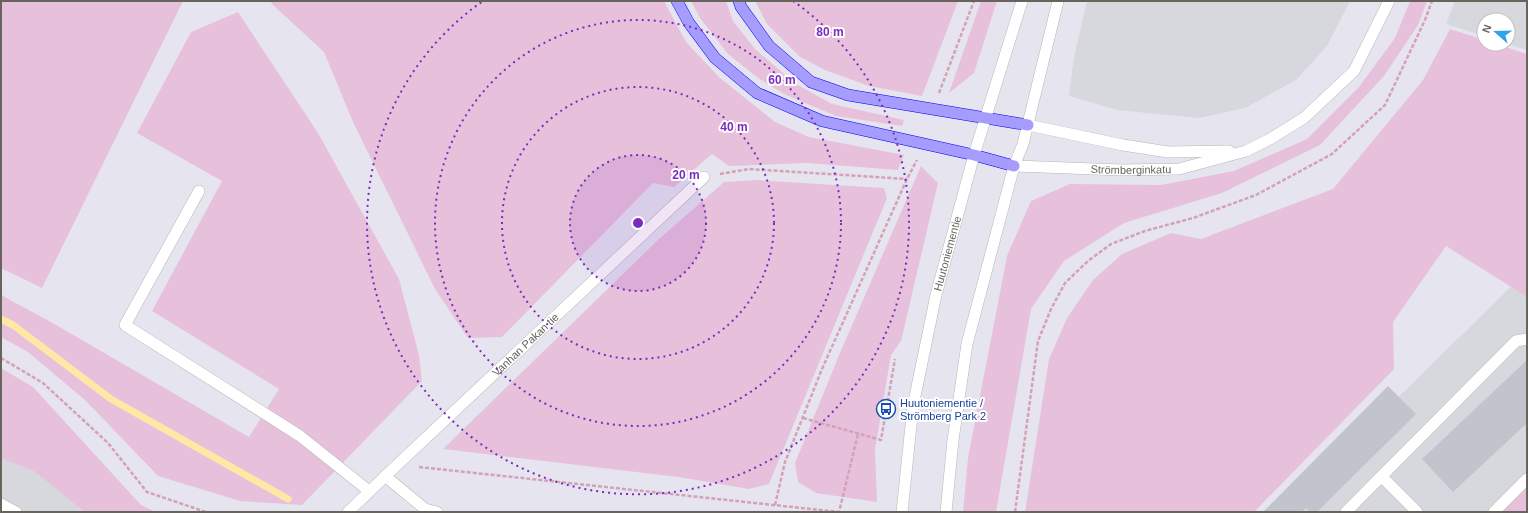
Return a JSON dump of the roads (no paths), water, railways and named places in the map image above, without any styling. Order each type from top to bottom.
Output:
[{"type":"highway","points":[[677,1],[689,24],[715,58],[757,93],[822,121],[974,155],[1014,166]]},
{"type":"highway","points":[[739,1],[741,7],[769,46],[811,82],[848,95],[1028,125]]},
{"type":"street","name":"Huutoniementie","points":[[902,512],[914,406],[936,295],[974,155],[1022,1]]},
{"type":"street","points":[[946,512],[953,440],[967,344],[1014,166],[1023,144],[1058,1]]},
{"type":"street","name":"Strömberginkatu","points":[[1014,166],[1121,170],[1179,169],[1246,151],[1270,139],[1304,118],[1354,71],[1389,1]]},
{"type":"street","name":"Strömberginkatu","points":[[1028,125],[1124,145],[1168,152],[1246,151]]},
{"type":"street","name":"Vanhan Pakan tie","points":[[348,512],[704,177]]},
{"type":"street","points":[[199,191],[125,325],[300,436],[369,491]]},
{"type":"street","points":[[1346,512],[1516,341],[1527,339]]},
{"type":"street","points":[[385,476],[425,509],[438,512]]},
{"type":"street","points":[[1382,477],[1417,512]]},
{"type":"street","points":[[1494,512],[1527,479]]},
{"type":"street","points":[[1,504],[16,512]]},
{"type":"waterway","points":[[1,319],[13,325],[111,399],[288,499]]},
{"type":"place","name":"Huutoniementie / Strömberg Park 2","points":[[886,409]]}]
